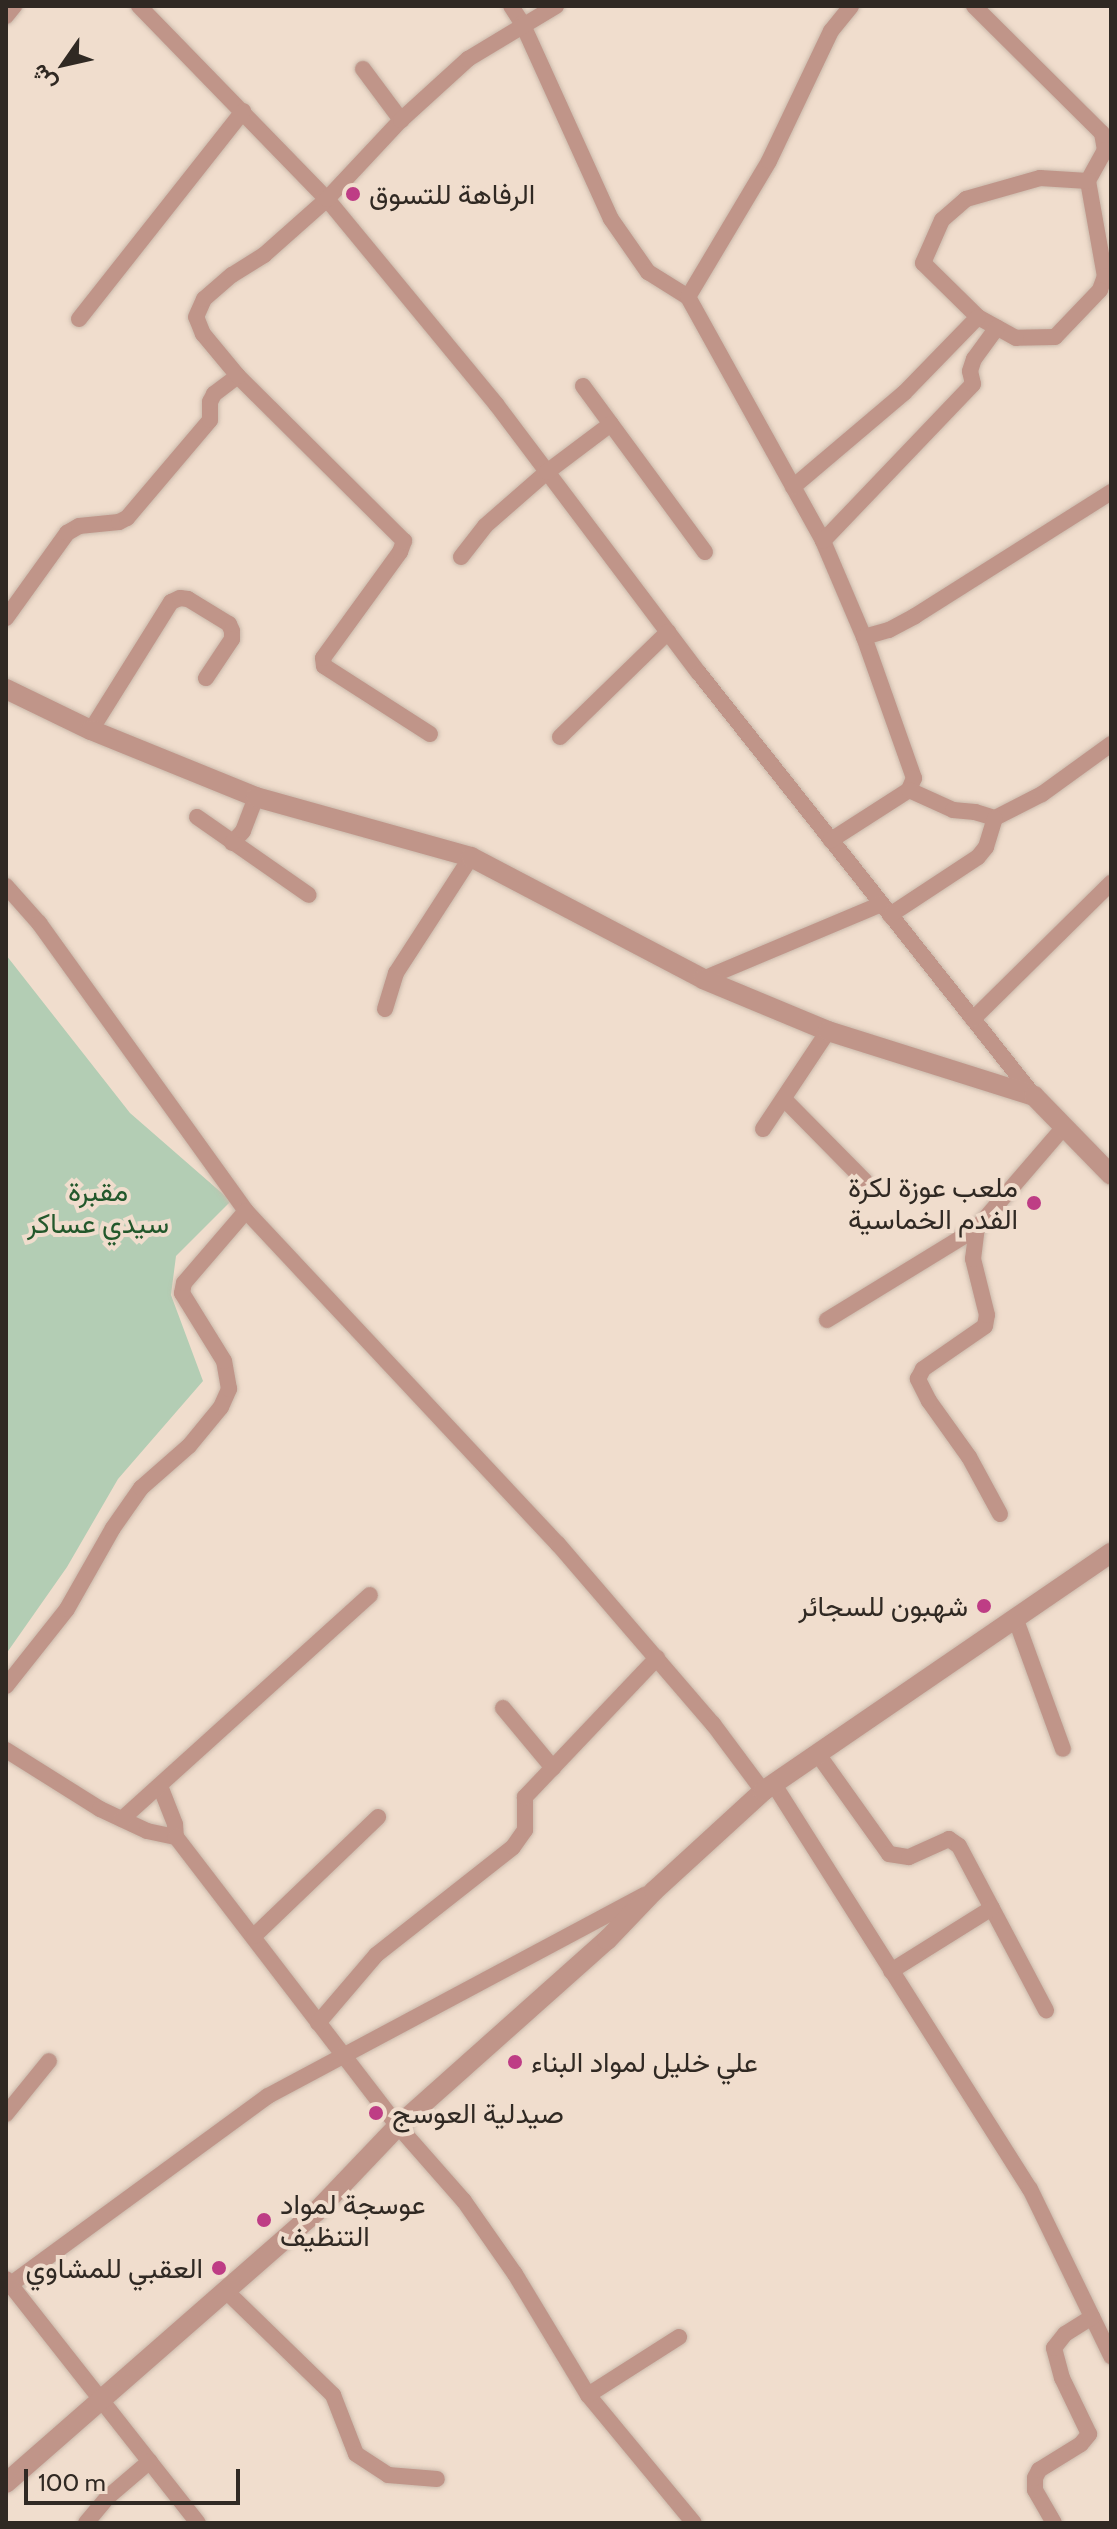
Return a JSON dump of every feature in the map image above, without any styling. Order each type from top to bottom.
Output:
[{"type":"street","points":[[6,16],[14,6]]},
{"type":"street","points":[[139,6],[327,199],[496,404],[668,632],[1034,1096],[1111,1175]]},
{"type":"street","points":[[511,6],[522,23],[611,219],[648,272],[688,297],[823,541],[864,637],[871,665],[914,778],[909,790],[831,840]]},
{"type":"street","points":[[430,734],[324,666],[323,658],[400,552],[404,541],[238,376],[203,334],[196,317],[204,299],[232,275],[264,255],[327,199],[401,120],[468,59],[522,23],[556,6]]},
{"type":"street","points":[[688,297],[769,161],[831,31],[851,6]]},
{"type":"street","points":[[974,6],[1102,133],[1105,150],[1088,181],[1105,276],[1100,290],[1055,337],[1016,338],[978,317],[923,263],[942,220],[966,199],[1040,178],[1088,181]]},
{"type":"street","points":[[363,69],[401,120]]},
{"type":"street","points":[[79,319],[243,111]]},
{"type":"street","points":[[793,487],[904,393],[978,317]]},
{"type":"street","points":[[823,541],[973,384],[970,371],[974,359],[997,327]]},
{"type":"street","points":[[6,618],[67,533],[79,526],[119,522],[127,518],[210,420],[210,402],[214,394],[238,376]]},
{"type":"street","points":[[583,386],[705,552]]},
{"type":"street","points":[[461,557],[485,526],[547,472],[611,424]]},
{"type":"street","points":[[864,637],[877,636],[915,616],[1111,492]]},
{"type":"street","points":[[91,730],[171,602],[180,598],[188,599],[229,624],[232,631],[232,639],[206,678]]},
{"type":"street","points":[[560,737],[668,632]]},
{"type":"street","points":[[6,689],[91,730],[256,797],[471,857],[703,979],[828,1031],[1034,1096]]},
{"type":"street","points":[[909,790],[953,810],[995,818],[1042,794],[1111,744]]},
{"type":"street","points":[[232,843],[243,831],[256,797]]},
{"type":"street","points":[[197,817],[309,895]]},
{"type":"street","points":[[703,979],[886,909],[978,857],[986,847],[995,818]]},
{"type":"street","points":[[385,1009],[396,973],[471,857]]},
{"type":"street","points":[[973,1019],[1111,883]]},
{"type":"street","points":[[6,886],[39,923],[246,1211],[558,1544],[768,1787],[891,1971],[1030,2189],[1111,2356]]},
{"type":"street","points":[[763,1129],[828,1031]]},
{"type":"street","points":[[784,1099],[865,1181]]},
{"type":"street","points":[[827,1320],[977,1228],[1064,1127]]},
{"type":"street","points":[[6,1686],[67,1609],[141,1488],[189,1446],[221,1407],[229,1389],[224,1361],[182,1293],[184,1283],[246,1211]]},
{"type":"street","points":[[977,1228],[973,1259],[987,1315],[985,1326],[923,1369],[918,1379],[969,1457],[1000,1514]]},
{"type":"street","points":[[6,2483],[316,2212],[398,2126],[607,1940],[654,1891],[768,1787],[1111,1553]]},
{"type":"street","points":[[122,1819],[370,1595]]},
{"type":"street","points":[[1016,1620],[1063,1749]]},
{"type":"street","points":[[318,2023],[376,1955],[513,1847],[525,1830],[523,1802],[657,1658]]},
{"type":"street","points":[[503,1708],[553,1768]]},
{"type":"street","points":[[6,1750],[100,1809],[147,1831],[176,1837]]},
{"type":"street","points":[[817,1753],[883,1848],[900,1858],[909,1857],[944,1840],[954,1841],[1046,2010]]},
{"type":"street","points":[[160,1786],[175,1824],[176,1837],[398,2126],[464,2201],[515,2274],[588,2395],[694,2523]]},
{"type":"street","points":[[254,1936],[378,1817]]},
{"type":"street","points":[[198,2523],[8,2282],[218,2129],[301,2076],[654,1891]]},
{"type":"street","points":[[891,1971],[992,1908]]},
{"type":"street","points":[[6,2114],[49,2061]]},
{"type":"street","points":[[225,2290],[333,2395],[356,2454],[388,2475],[437,2479]]},
{"type":"street","points":[[1054,2523],[1035,2490],[1035,2478],[1039,2470],[1081,2444],[1089,2434],[1062,2378],[1054,2348],[1065,2334],[1092,2317]]},
{"type":"street","points":[[588,2395],[679,2337]]},
{"type":"street","points":[[86,2523],[108,2497],[150,2461]]},
{"type":"green space","name":"مقبرة سيدي عساكر","points":[[6,955],[130,1113],[231,1201],[176,1256],[171,1295],[203,1381],[118,1479],[67,1567],[6,1654]]},
{"type":"place","name":"الرفاهة للتسوق","points":[[353,194]]},
{"type":"place","name":"ملعب عوزة لكرة الفدم الخماسية","points":[[1034,1203]]},
{"type":"place","name":"شهبون للسجائر","points":[[984,1606]]},
{"type":"place","name":"علي خليل لمواد البناء","points":[[515,2062]]},
{"type":"place","name":"صيدلية العوسج","points":[[376,2113]]},
{"type":"place","name":"عوسجة لمواد التنظيف","points":[[264,2220]]},
{"type":"place","name":"العقبي للمشاوي","points":[[219,2268]]}]
